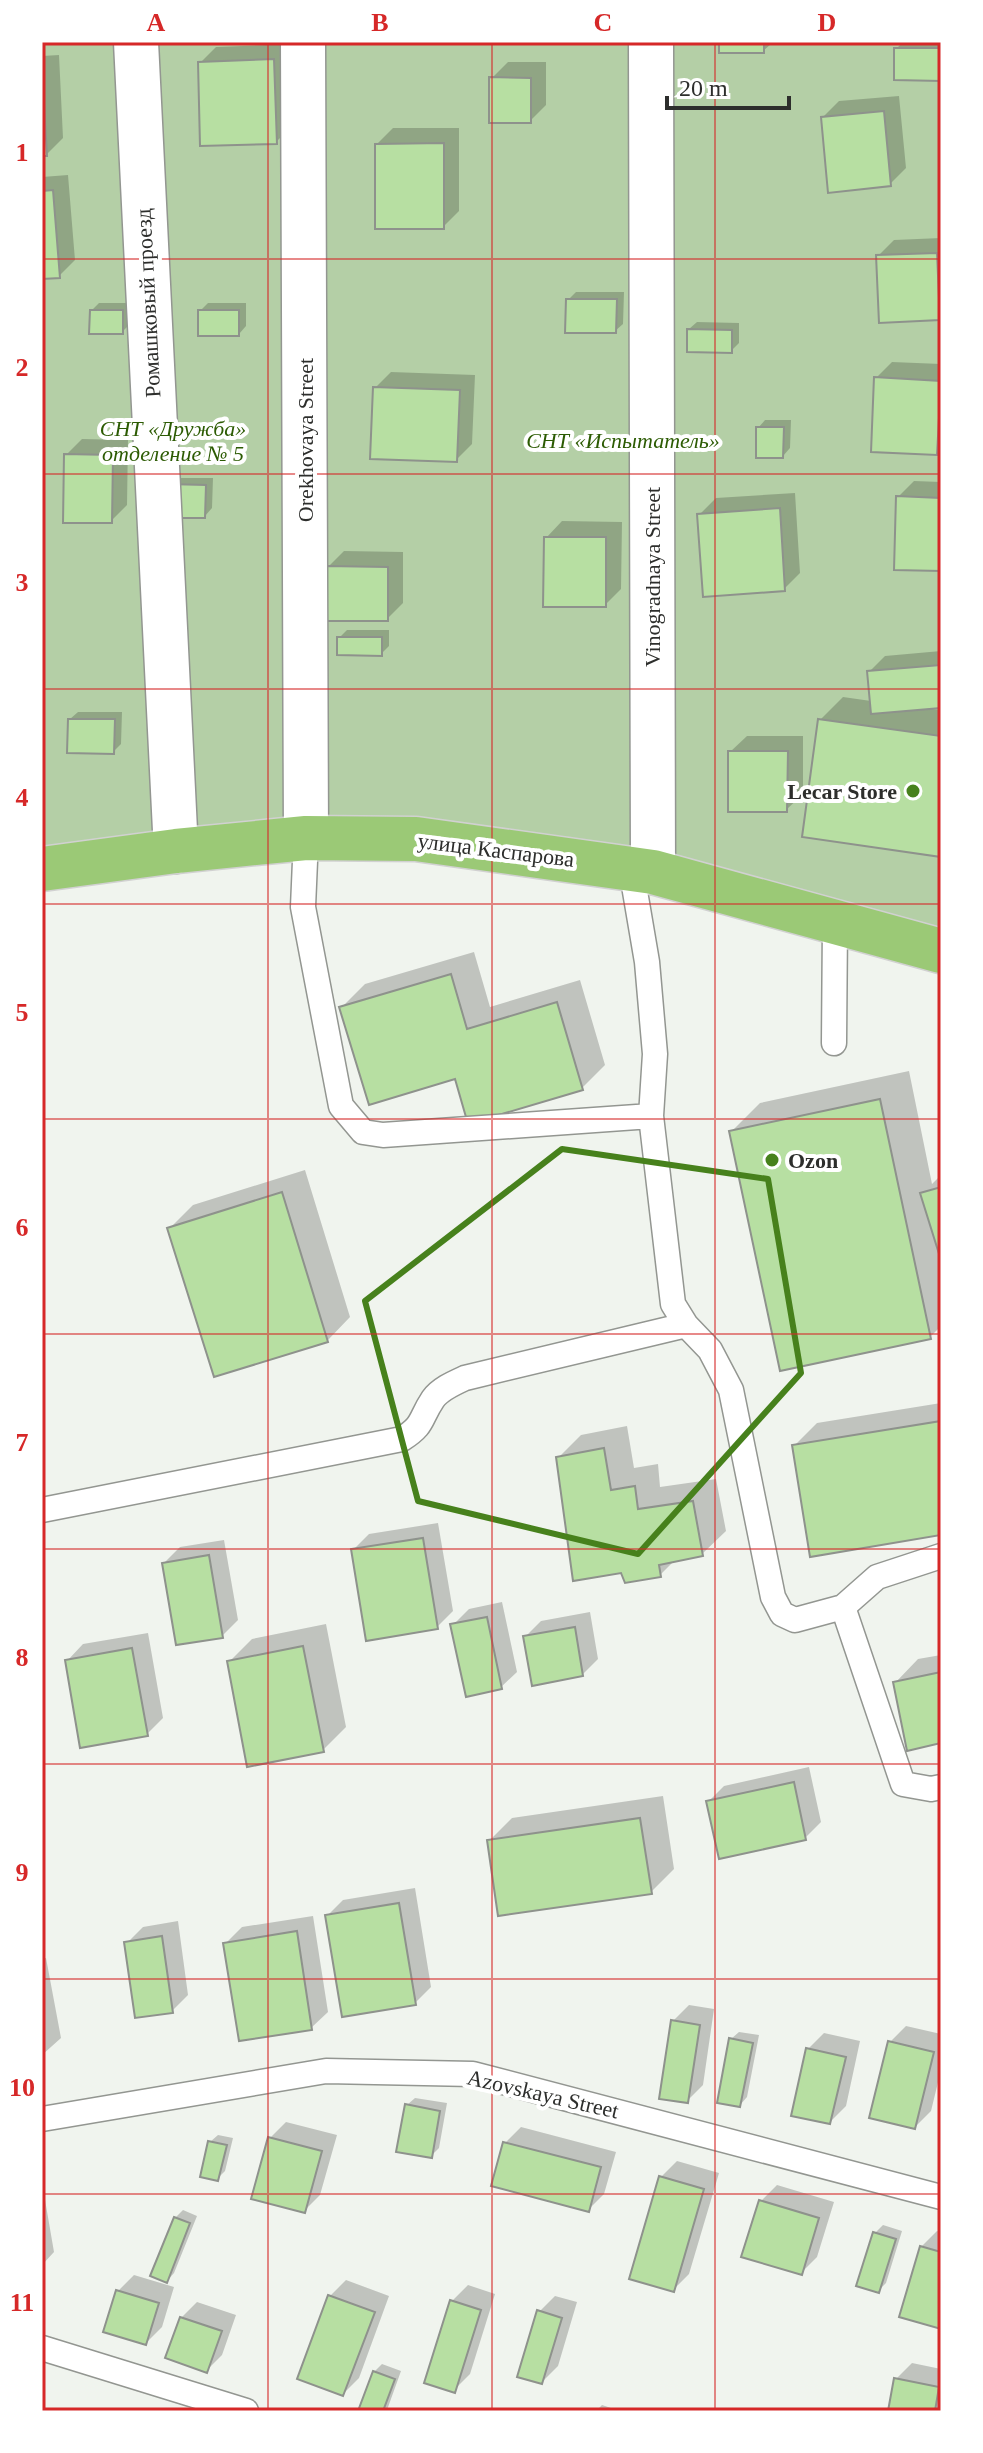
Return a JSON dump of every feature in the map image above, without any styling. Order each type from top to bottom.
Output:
[{"type":"main road","name":"улица Каспарова","points":[[42,869],[306,838],[416,839],[642,870],[941,951]]},
{"type":"street","name":"Ромашковый проезд","points":[[136,42],[176,851]]},
{"type":"street","name":"Orekhovaya Street","points":[[303,42],[306,838]]},
{"type":"street","name":"Vinogradnaya Street","points":[[642,870],[651,42]]},
{"type":"lane","points":[[306,838],[303,907],[341,1106],[363,1132],[383,1135],[651,1116]]},
{"type":"lane","points":[[642,870],[655,1054],[651,1116],[673,1304],[686,1325],[710,1350],[731,1390],[773,1597],[782,1614],[795,1620],[843,1607],[877,1577],[941,1556]]},
{"type":"lane","points":[[834,1043],[835,923]]},
{"type":"lane","points":[[42,1510],[402,1439],[418,1429],[433,1398],[446,1387],[465,1378],[686,1325]]},
{"type":"lane","points":[[843,1607],[903,1784],[931,1789],[941,1787]]},
{"type":"lane","name":"Azovskaya Street","points":[[42,2119],[326,2071],[473,2074],[941,2197]]},
{"type":"lane","points":[[42,2348],[246,2411]]},
{"type":"highlighted area","points":[[562,1149],[768,1179],[801,1373],[638,1554],[418,1501],[365,1301]]},
{"type":"green space","name":"СНТ «Испытатель»","points":[[42,42],[941,42],[941,951],[416,839],[42,869]]},
{"type":"building","points":[[719,42],[764,42],[764,53],[719,53]]},
{"type":"building","points":[[894,48],[941,48],[941,81],[894,80]]},
{"type":"building","points":[[274,59],[277,144],[200,146],[198,62]]},
{"type":"building","points":[[42,70],[47,156],[42,156]]},
{"type":"building","points":[[489,77],[531,78],[531,123],[489,123]]},
{"type":"building","points":[[884,111],[891,186],[828,193],[821,117]]},
{"type":"building","points":[[444,143],[444,229],[375,229],[375,144]]},
{"type":"building","points":[[53,190],[60,278],[42,279],[42,191]]},
{"type":"building","points":[[937,253],[940,320],[879,323],[876,255]]},
{"type":"building","points":[[566,299],[617,299],[616,333],[565,333]]},
{"type":"building","points":[[90,310],[123,310],[123,334],[89,334]]},
{"type":"building","points":[[198,310],[239,310],[239,336],[198,336]]},
{"type":"building","points":[[687,329],[732,330],[732,353],[687,352]]},
{"type":"building","points":[[874,377],[941,381],[937,455],[871,452]]},
{"type":"building","points":[[373,387],[460,390],[457,462],[370,459]]},
{"type":"building","points":[[756,427],[784,427],[783,458],[756,458]]},
{"type":"building","points":[[64,454],[113,455],[112,523],[63,523]]},
{"type":"building","points":[[167,484],[206,485],[205,518],[167,518]]},
{"type":"building","points":[[896,496],[941,498],[941,571],[894,570]]},
{"type":"building","points":[[780,508],[785,591],[703,597],[697,514]]},
{"type":"building","points":[[544,537],[606,537],[606,607],[543,607]]},
{"type":"building","points":[[326,566],[388,567],[388,621],[325,621]]},
{"type":"building","points":[[337,637],[382,637],[382,656],[337,655]]},
{"type":"building","points":[[941,665],[941,708],[871,714],[867,671]]},
{"type":"building","points":[[68,719],[115,719],[114,754],[67,753]]},
{"type":"building","points":[[818,719],[941,736],[941,857],[802,837]]},
{"type":"building","points":[[728,751],[788,751],[787,812],[728,812]]},
{"type":"building","points":[[451,974],[467,1029],[557,1002],[583,1090],[468,1124],[455,1079],[369,1105],[339,1007]]},
{"type":"building","points":[[880,1099],[931,1339],[780,1371],[729,1131]]},
{"type":"building","points":[[941,1187],[941,1257],[940,1257],[920,1193]]},
{"type":"building","points":[[282,1192],[328,1342],[214,1377],[167,1228]]},
{"type":"building","points":[[941,1421],[941,1535],[810,1557],[792,1445]]},
{"type":"building","points":[[604,1448],[611,1490],[635,1486],[638,1509],[693,1501],[703,1556],[659,1565],[661,1577],[625,1583],[621,1573],[573,1581],[556,1457]]},
{"type":"building","points":[[423,1538],[438,1629],[366,1641],[351,1549]]},
{"type":"building","points":[[209,1555],[223,1638],[176,1645],[162,1563]]},
{"type":"building","points":[[487,1617],[502,1689],[466,1697],[450,1624]]},
{"type":"building","points":[[575,1627],[583,1676],[532,1686],[523,1636]]},
{"type":"building","points":[[303,1646],[324,1752],[247,1767],[227,1661]]},
{"type":"building","points":[[132,1648],[148,1736],[80,1748],[65,1660]]},
{"type":"building","points":[[941,1672],[941,1743],[907,1751],[893,1682]]},
{"type":"building","points":[[794,1782],[806,1840],[719,1859],[706,1801]]},
{"type":"building","points":[[640,1818],[652,1894],[498,1916],[487,1840]]},
{"type":"building","points":[[399,1903],[416,2005],[342,2017],[325,1915]]},
{"type":"building","points":[[297,1931],[312,2030],[239,2041],[223,1943]]},
{"type":"building","points":[[162,1936],[173,2013],[135,2018],[124,1942]]},
{"type":"building","points":[[671,2020],[700,2025],[688,2103],[659,2099]]},
{"type":"building","points":[[729,2038],[753,2043],[740,2107],[717,2103]]},
{"type":"building","points":[[888,2041],[934,2052],[915,2129],[869,2118]]},
{"type":"building","points":[[806,2048],[846,2057],[830,2124],[791,2116]]},
{"type":"building","points":[[405,2104],[440,2111],[432,2158],[396,2152]]},
{"type":"building","points":[[268,2137],[322,2151],[305,2213],[251,2199]]},
{"type":"building","points":[[208,2141],[227,2145],[218,2181],[200,2177]]},
{"type":"building","points":[[503,2142],[601,2167],[589,2212],[491,2186]]},
{"type":"building","points":[[659,2176],[704,2189],[674,2292],[629,2279]]},
{"type":"building","points":[[759,2200],[819,2218],[802,2275],[741,2257]]},
{"type":"building","points":[[174,2217],[190,2223],[167,2283],[150,2276]]},
{"type":"building","points":[[873,2232],[896,2239],[879,2293],[856,2286]]},
{"type":"building","points":[[920,2246],[941,2252],[941,2329],[899,2317]]},
{"type":"building","points":[[116,2290],[159,2303],[146,2345],[103,2332]]},
{"type":"building","points":[[328,2295],[375,2312],[343,2396],[297,2379]]},
{"type":"building","points":[[450,2300],[481,2310],[455,2393],[424,2383]]},
{"type":"building","points":[[537,2310],[562,2318],[542,2384],[517,2377]]},
{"type":"building","points":[[180,2317],[222,2331],[207,2373],[165,2358]]},
{"type":"building","points":[[373,2371],[395,2379],[383,2411],[358,2411]]},
{"type":"building","points":[[894,2378],[939,2387],[935,2411],[888,2411]]},
{"type":"place","name":"Lecar Store","points":[[913,791]]},
{"type":"place","name":"Ozon","points":[[772,1160]]},
{"type":"park label","name":"СНТ «Дружба» отделение № 5","points":[[173,440]]}]
